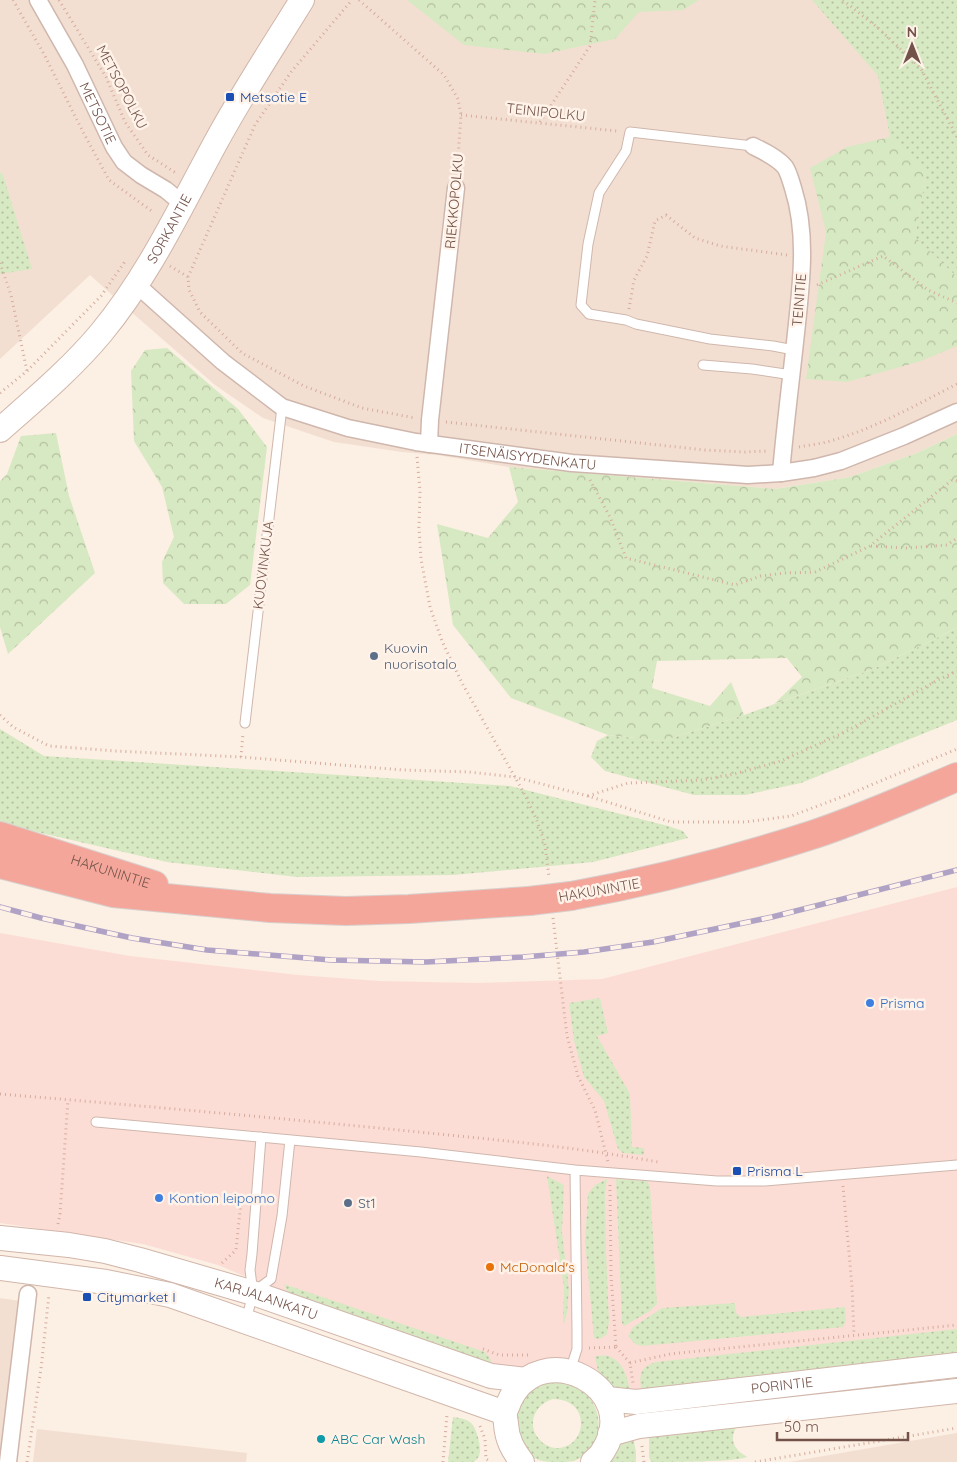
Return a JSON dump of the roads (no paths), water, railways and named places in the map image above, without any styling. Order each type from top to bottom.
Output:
[{"type":"highway","name":"HAKUNINTIE","points":[[0,864],[113,893],[270,908],[346,911],[529,901],[571,896],[630,885],[733,859],[817,833],[957,777]]},
{"type":"highway","name":"HAKUNINTIE","points":[[0,836],[136,880],[223,904]]},
{"type":"main road","name":"SORKANTIE","points":[[0,430],[69,369],[101,333],[137,285],[155,256],[217,140],[302,0]]},
{"type":"main road","name":"KARJALANKATU","points":[[0,1238],[105,1251],[140,1260],[253,1293],[491,1376],[526,1380]]},
{"type":"main road","name":"KARJALANKATU","points":[[0,1268],[106,1282],[170,1295],[505,1413]]},
{"type":"main road","name":"PORINTIE","points":[[607,1399],[636,1402],[957,1365]]},
{"type":"main road","points":[[522,1462],[513,1450],[507,1434],[505,1413],[514,1393],[526,1380],[535,1375],[551,1371],[570,1371],[587,1378],[607,1399],[613,1417],[610,1434],[603,1451],[593,1462]]},
{"type":"main road","name":"PORINTIE","points":[[610,1434],[640,1426],[957,1391]]},
{"type":"street","name":"METSOTIE","points":[[38,0],[75,65],[114,147],[124,162],[166,190],[183,204]]},
{"type":"street","name":"TEINITIE","points":[[753,146],[785,167],[792,182],[798,204],[803,257],[781,473]]},
{"type":"street","name":"RIEKKOPOLKU","points":[[429,444],[424,419],[456,188]]},
{"type":"street","name":"ITSENÄISYYDENKATU","points":[[137,285],[223,362],[282,407],[348,428],[429,444],[572,463],[748,475],[781,473],[814,468],[841,461],[957,412]]},
{"type":"street","points":[[8,1462],[28,1294]]},
{"type":"lane","points":[[753,146],[630,132],[626,151],[599,193],[588,244],[581,305],[589,314],[626,320],[636,324],[710,339],[794,350]]},
{"type":"lane","points":[[703,365],[752,369],[792,376]]},
{"type":"lane","name":"KUOVINKUJA","points":[[244,722],[282,407]]},
{"type":"lane","points":[[96,1122],[421,1152],[575,1170],[717,1181],[765,1181],[957,1165]]},
{"type":"lane","points":[[246,1321],[253,1293],[250,1270],[261,1138]]},
{"type":"lane","points":[[253,1293],[271,1279],[282,1216],[290,1140]]},
{"type":"lane","points":[[570,1371],[576,1349],[577,1332],[575,1170]]},
{"type":"railway","points":[[0,907],[132,938],[207,950],[331,960],[426,962],[584,952],[653,942],[772,917],[957,870]]},
{"type":"place","name":"Metsotie E","points":[[230,97]]},
{"type":"place","name":"Kuovin nuorisotalo","points":[[374,656]]},
{"type":"place","name":"Prisma","points":[[870,1003]]},
{"type":"place","name":"Prisma L","points":[[737,1171]]},
{"type":"place","name":"Kontion leipomo","points":[[159,1198]]},
{"type":"place","name":"St1","points":[[348,1203]]},
{"type":"place","name":"McDonald's","points":[[490,1267]]},
{"type":"place","name":"Citymarket I","points":[[87,1297]]},
{"type":"place","name":"ABC Car Wash","points":[[321,1439]]}]
